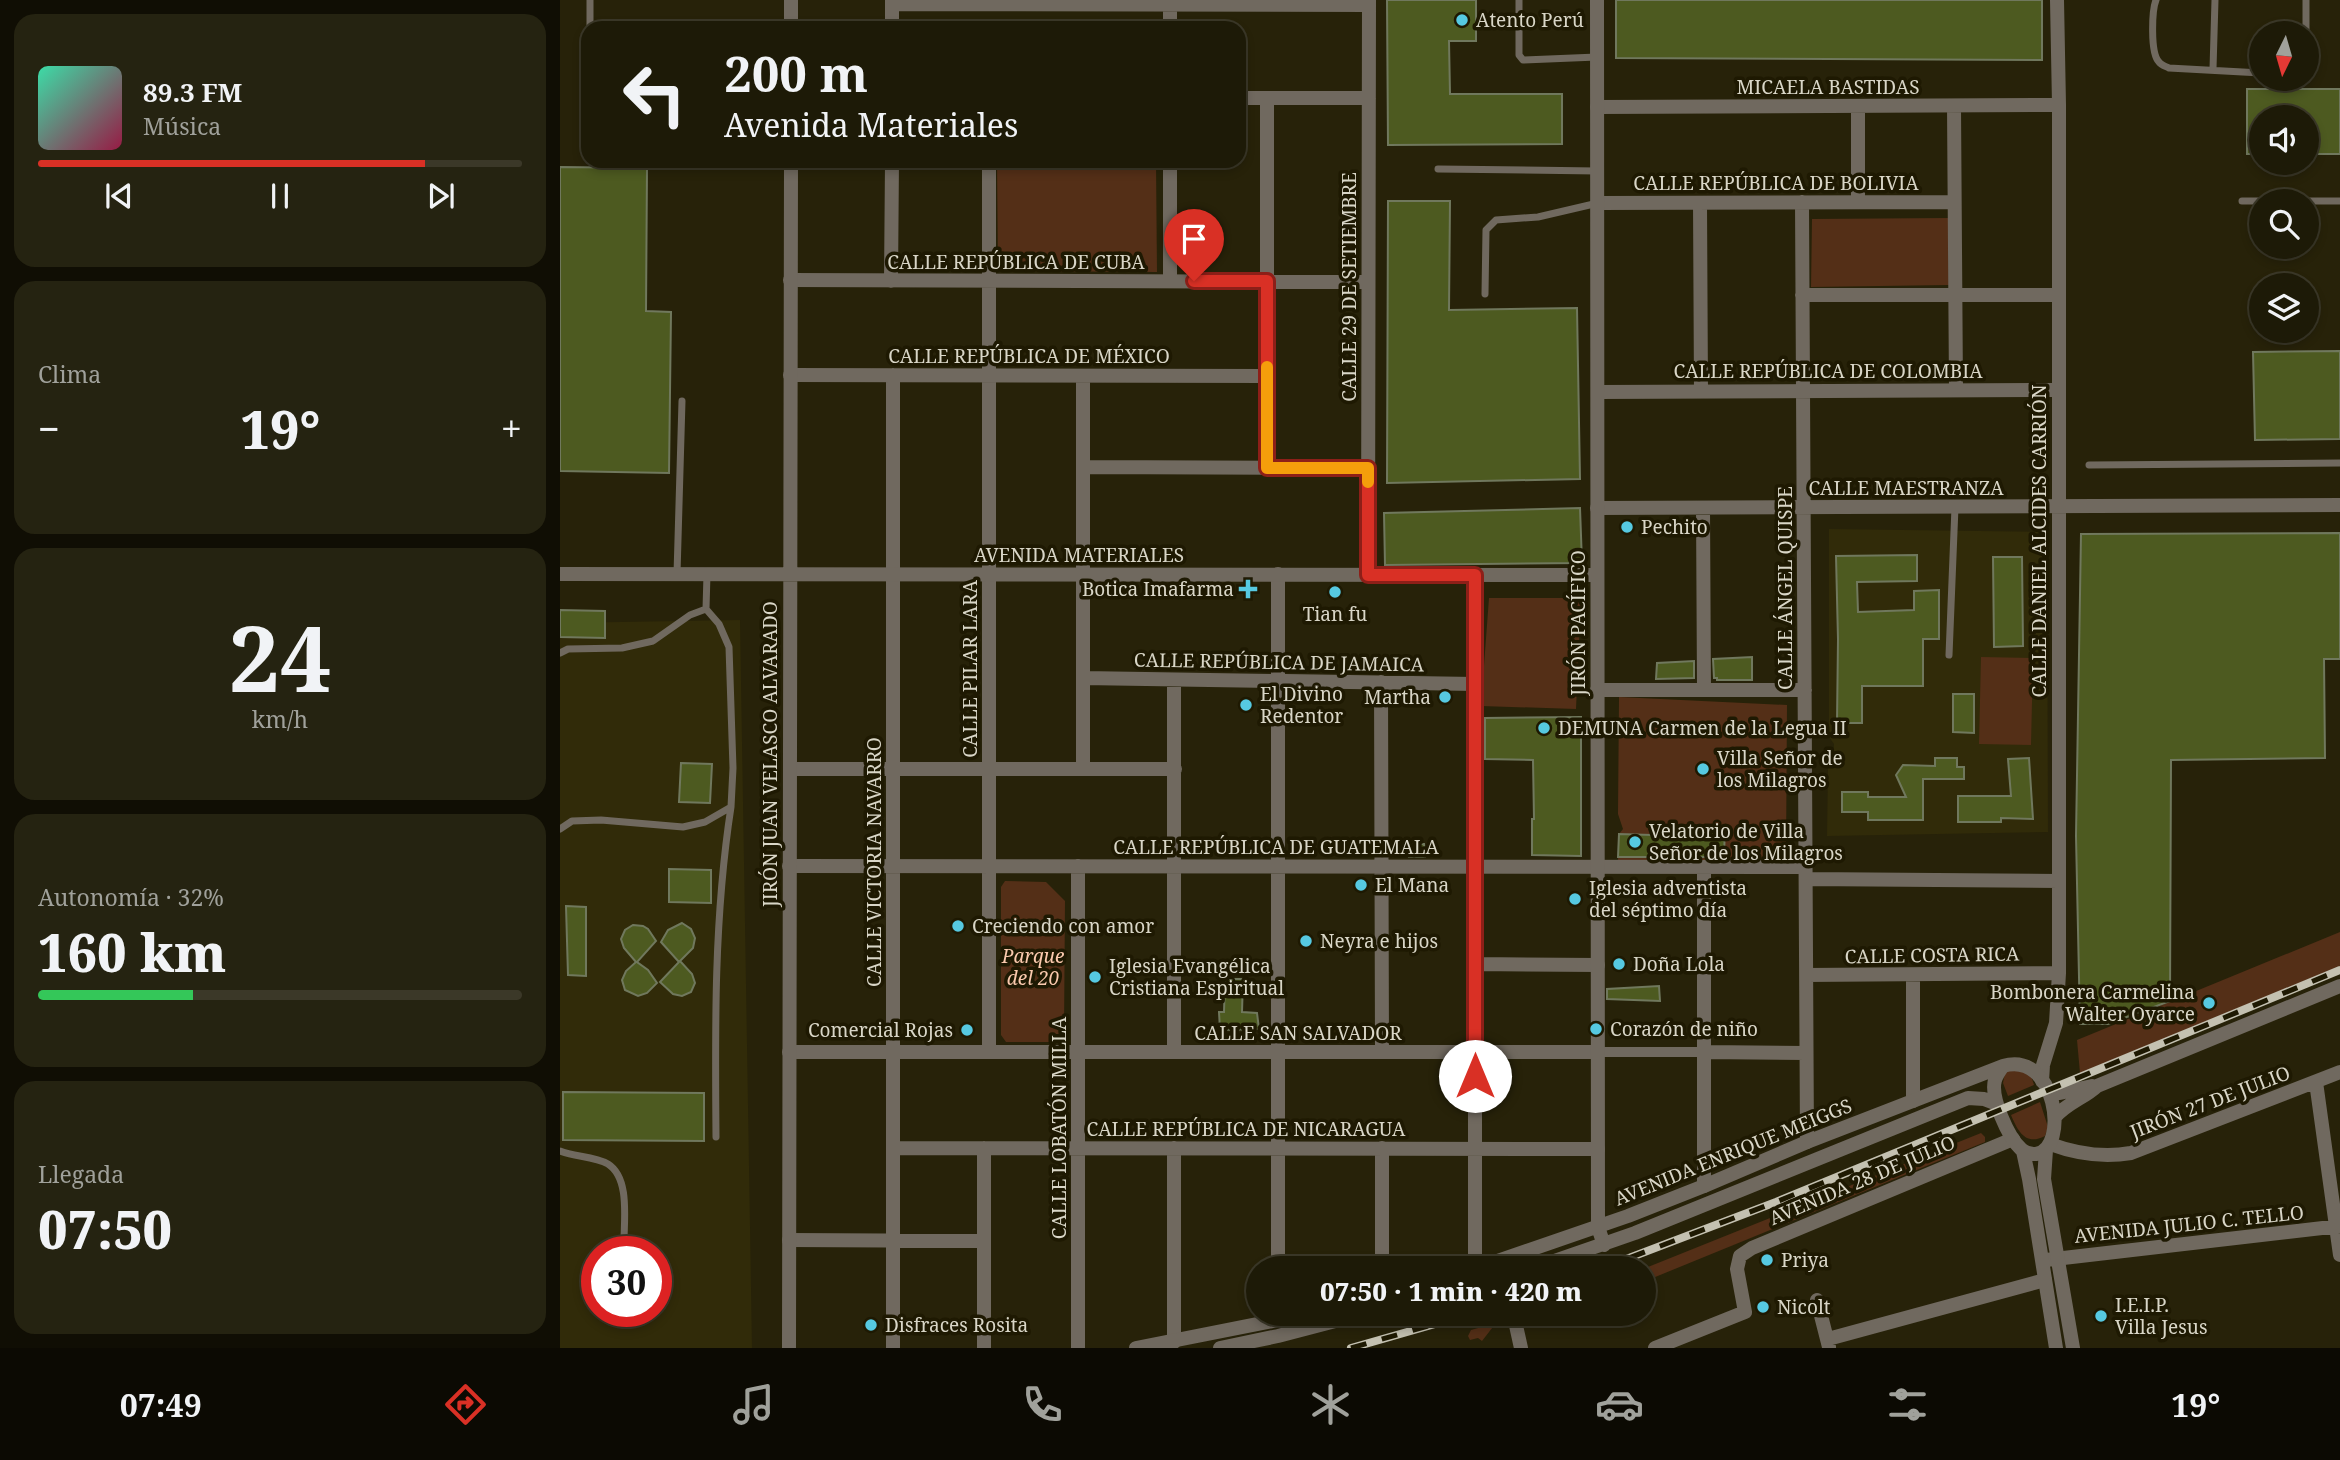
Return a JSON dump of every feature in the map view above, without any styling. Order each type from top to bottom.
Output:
[{"type":"street","points":[[791,0],[791,21]]},
{"type":"street","name":"JIRÓN PACÍFICO","points":[[1597,0],[1598,1227],[1604,1245]]},
{"type":"street","name":"CALLE DANIEL ALCIDES CARRIÓN","points":[[2045,1086],[2043,1065],[2056,1023],[2059,972],[2057,0]]},
{"type":"street","points":[[892,21],[892,2],[1368,2]]},
{"type":"street","points":[[1170,2],[1170,21]]},
{"type":"street","name":"CALLE 29 DE SETIEMBRE","points":[[1368,2],[1368,575]]},
{"type":"street","points":[[1246,97],[1368,98]]},
{"type":"street","points":[[1267,468],[1268,98]]},
{"type":"street","name":"MICAELA BASTIDAS","points":[[1597,107],[2059,105]]},
{"type":"street","points":[[1858,106],[1858,202]]},
{"type":"street","points":[[1954,106],[1956,390]]},
{"type":"street","name":"JIRÓN JUAN VELASCO ALVARADO","points":[[789,1348],[791,168]]},
{"type":"street","points":[[891,281],[892,168]]},
{"type":"street","name":"CALLE PILAR LARA","points":[[989,168],[989,1052]]},
{"type":"street","points":[[1170,168],[1170,281]]},
{"type":"street","name":"CALLE ÁNGEL QUISPE","points":[[1802,202],[1807,1142]]},
{"type":"street","name":"CALLE REPÚBLICA DE BOLIVIA","points":[[1598,203],[1954,202]]},
{"type":"street","points":[[1700,203],[1701,391]]},
{"type":"street","name":"CALLE REPÚBLICA DE CUBA","points":[[790,280],[1368,282]]},
{"type":"street","points":[[1802,295],[2058,295]]},
{"type":"street","name":"CALLE REPÚBLICA DE MÉXICO","points":[[790,375],[1267,376]]},
{"type":"street","name":"CALLE VICTORIA NAVARRO","points":[[893,375],[893,1348]]},
{"type":"street","points":[[1083,376],[1083,769]]},
{"type":"street","name":"CALLE REPÚBLICA DE COLOMBIA","points":[[1598,392],[2058,390]]},
{"type":"street","points":[[1083,467],[1368,468]]},
{"type":"street","name":"CALLE MAESTRANZA","points":[[1597,508],[2340,505]]},
{"type":"street","points":[[1703,508],[1704,690]]},
{"type":"street","name":"AVENIDA MATERIALES","points":[[560,575],[1597,575]]},
{"type":"street","points":[[1278,575],[1278,1256]]},
{"type":"street","points":[[1475,575],[1475,1256]]},
{"type":"street","name":"CALLE REPÚBLICA DE JAMAICA","points":[[1083,678],[1475,684]]},
{"type":"street","points":[[1174,680],[1174,1052]]},
{"type":"street","points":[[1381,682],[1382,1052]]},
{"type":"street","points":[[1597,690],[1805,690]]},
{"type":"street","points":[[790,769],[1175,769]]},
{"type":"street","name":"CALLE REPÚBLICA DE GUATEMALA","points":[[789,866],[1704,867],[2059,881]]},
{"type":"street","name":"CALLE LOBATÓN MILLA","points":[[1078,866],[1078,1348]]},
{"type":"street","points":[[1704,867],[1704,1186]]},
{"type":"street","points":[[1475,964],[1598,965]]},
{"type":"street","name":"CALLE COSTA RICA","points":[[1806,975],[2059,972]]},
{"type":"street","points":[[1913,975],[1913,1101]]},
{"type":"street","points":[[2055,1117],[2063,1107],[2087,1095],[2097,1086],[2340,986]]},
{"type":"street","name":"CALLE SAN SALVADOR","points":[[789,1052],[1806,1052]]},
{"type":"street","points":[[2056,1348],[2045,1280],[2050,1260],[2044,1180],[2055,1117],[2045,1086],[2030,1067],[2022,1063],[2003,1066],[1995,1080],[1994,1088],[1997,1104],[2013,1139],[2023,1151],[2050,1260],[2073,1348]]},
{"type":"street","name":"AVENIDA ENRIQUE MEIGGS","points":[[1513,1256],[1704,1186],[1807,1142],[2003,1066]]},
{"type":"street","name":"JIRÓN 27 DE JULIO","points":[[2023,1151],[2035,1154],[2048,1147],[2081,1154],[2115,1156],[2131,1153],[2340,1072]]},
{"type":"street","points":[[1962,1082],[1972,1087],[1973,1091],[1968,1098]]},
{"type":"street","points":[[2316,1082],[2340,1255]]},
{"type":"street","points":[[2045,1086],[2060,1093],[2084,1086],[2097,1086]]},
{"type":"street","points":[[1968,1098],[1984,1099],[1997,1104]]},
{"type":"street","name":"AVENIDA ENRIQUE MEIGGS","points":[[1571,1256],[1604,1245],[1968,1098]]},
{"type":"street","name":"AVENIDA 28 DE JULIO","points":[[1655,1348],[1745,1312],[1737,1269],[1740,1256],[1752,1248],[2013,1139]]},
{"type":"street","name":"CALLE REPÚBLICA DE NICARAGUA","points":[[893,1148],[1598,1149]]},
{"type":"street","points":[[984,1148],[984,1348]]},
{"type":"street","points":[[1174,1148],[1174,1342]]},
{"type":"street","points":[[1382,1148],[1382,1256]]},
{"type":"street","name":"AVENIDA JULIO C. TELLO","points":[[2050,1260],[2338,1226]]},
{"type":"street","points":[[789,1240],[984,1241]]},
{"type":"street","points":[[1817,1300],[1829,1344],[2045,1280]]},
{"type":"street","points":[[1136,1348],[1246,1325]]},
{"type":"street","points":[[1278,1326],[1278,1336]]},
{"type":"street","points":[[1220,1348],[1316,1326]]},
{"type":"street","points":[[1516,1326],[1521,1348]]},
{"type":"lane","points":[[590,0],[590,21]]},
{"type":"lane","points":[[1519,0],[1519,55],[1523,60],[1597,57]]},
{"type":"lane","points":[[2156,0],[2153,18],[2154,55],[2160,64],[2169,68],[2249,72]]},
{"type":"lane","points":[[2213,69],[2215,0]]},
{"type":"lane","points":[[2306,0],[2306,21]]},
{"type":"lane","points":[[1438,169],[1597,171]]},
{"type":"lane","points":[[2242,201],[2340,201]]},
{"type":"lane","points":[[1485,293],[1486,230],[1496,220],[1538,217],[1598,203]]},
{"type":"lane","points":[[677,574],[682,401]]},
{"type":"lane","points":[[2089,465],[2340,463]]},
{"type":"lane","points":[[1949,655],[1955,507]]},
{"type":"lane","points":[[707,574],[706,609],[719,624],[729,647],[733,768],[716,966],[716,1137]]},
{"type":"lane","points":[[560,653],[568,649],[622,648],[653,641],[690,615],[706,609]]},
{"type":"lane","points":[[560,829],[572,821],[601,820],[682,827],[705,822],[731,807]]},
{"type":"lane","points":[[560,1151],[607,1164],[620,1177],[624,1202],[624,1236]]},
{"type":"shaded area","points":[[1829,529],[2047,532],[2048,832],[1827,836],[1828,768],[1833,762],[1834,744],[1829,737]]},
{"type":"shaded area","points":[[740,620],[752,1348],[560,1348],[560,623]]},
{"type":"green space","points":[[997,168],[1156,168],[1157,272],[998,271]]},
{"type":"green space","points":[[1948,218],[1949,285],[1811,287],[1812,219]]},
{"type":"green space","points":[[1489,598],[1581,598],[1576,709],[1481,706]]},
{"type":"green space","points":[[1981,657],[2033,658],[2031,745],[1979,744]]},
{"type":"green space","name":"Villa Señor de los Milagros","points":[[1619,697],[1787,705],[1786,860],[1618,860],[1619,834],[1623,829],[1618,814]]},
{"type":"green space","name":"Parque del 20","points":[[1005,881],[1046,882],[1065,901],[1064,1034],[1058,1042],[1006,1042],[1001,1035],[1001,887]]},
{"type":"green space","name":"Bombonera Carmelina Walter Oyarce","points":[[2340,932],[2340,966],[2080,1073],[2077,1040]]},
{"type":"green space","points":[[2011,1069],[2029,1069],[2034,1085],[2008,1096],[2003,1083],[2005,1073]]},
{"type":"green space","points":[[2040,1102],[2048,1127],[2045,1136],[2038,1139],[2028,1138],[2020,1132],[2011,1115]]},
{"type":"green space","points":[[1981,1133],[1985,1137],[1985,1142],[1656,1277],[1656,1264]]},
{"type":"green space","points":[[1494,1326],[1482,1341],[1478,1338],[1470,1340],[1468,1336],[1471,1330]]},
{"type":"building","points":[[1387,0],[1476,0],[1476,41],[1449,41],[1450,94],[1562,94],[1562,144],[1388,145]]},
{"type":"building","points":[[1616,0],[2042,0],[2042,60],[1616,58]]},
{"type":"building","points":[[2247,89],[2340,89],[2340,154],[2319,154],[2319,105],[2249,105],[2247,154]]},
{"type":"building","points":[[560,167],[647,168],[646,311],[671,312],[669,473],[560,471]]},
{"type":"building","points":[[1388,201],[1450,201],[1449,310],[1577,308],[1580,479],[1387,483]]},
{"type":"building","points":[[2340,351],[2340,439],[2255,440],[2253,352]]},
{"type":"building","points":[[1580,508],[1582,563],[1385,565],[1384,513]]},
{"type":"building","points":[[2340,533],[2340,659],[2324,659],[2325,758],[2171,760],[2170,1001],[2108,1024],[2080,1024],[2076,836],[2081,534]]},
{"type":"building","points":[[1917,555],[1917,581],[1857,582],[1858,612],[1914,610],[1914,591],[1939,590],[1939,639],[1923,639],[1923,686],[1862,686],[1862,723],[1837,723],[1836,556]]},
{"type":"building","points":[[1993,557],[2022,557],[2023,646],[1994,647]]},
{"type":"building","points":[[560,610],[605,611],[605,638],[560,637]]},
{"type":"building","points":[[1752,657],[1752,680],[1714,678],[1713,659]]},
{"type":"building","points":[[1694,661],[1694,678],[1656,679],[1657,663]]},
{"type":"building","points":[[1953,694],[1974,694],[1974,733],[1953,732]]},
{"type":"building","points":[[1581,717],[1581,856],[1532,855],[1533,760],[1485,759],[1485,718]]},
{"type":"building","points":[[1935,758],[1957,758],[1957,767],[1964,767],[1964,779],[1923,779],[1923,820],[1868,820],[1868,812],[1842,812],[1842,792],[1868,792],[1868,797],[1906,797],[1896,775],[1903,765],[1935,766]]},
{"type":"building","points":[[2029,758],[2033,819],[2001,818],[2001,822],[1958,822],[1958,796],[2011,796],[2008,759]]},
{"type":"building","points":[[681,763],[712,764],[710,803],[679,802]]},
{"type":"building","points":[[1652,826],[1725,826],[1724,857],[1618,857],[1619,834],[1652,835]]},
{"type":"building","points":[[1410,844],[1424,844],[1425,857],[1409,857]]},
{"type":"building","points":[[669,869],[711,870],[711,903],[669,902]]},
{"type":"building","points":[[566,906],[586,907],[586,976],[568,975]]},
{"type":"building","points":[[682,923],[691,929],[695,938],[693,948],[680,961],[692,974],[695,983],[691,992],[682,996],[673,994],[660,982],[679,962],[661,942],[668,930]]},
{"type":"building","points":[[633,925],[648,929],[656,941],[637,962],[648,970],[657,983],[647,993],[638,996],[625,990],[622,980],[626,971],[636,962],[624,948],[621,939],[625,930]]},
{"type":"building","points":[[1225,979],[1243,979],[1242,1012],[1257,1013],[1259,1029],[1220,1030],[1219,1012],[1224,1012]]},
{"type":"building","points":[[1659,986],[1660,1001],[1607,999],[1607,989]]},
{"type":"building","points":[[563,1092],[704,1093],[704,1141],[563,1140]]},
{"type":"railway","points":[[1634,1256],[1776,1202],[2340,970]]},
{"type":"railway","points":[[1351,1348],[1428,1326]]},
{"type":"slow traffic","points":[[1267,367],[1267,468],[1368,468],[1368,482]]},
{"type":"place","name":"Atento Perú","points":[[1462,20]]},
{"type":"place","name":"Pechito","points":[[1627,527]]},
{"type":"place","name":"Botica Imafarma","points":[[1248,589]]},
{"type":"place","name":"Tian fu","points":[[1335,592]]},
{"type":"place","name":"Martha","points":[[1445,697]]},
{"type":"place","name":"El Divino Redentor","points":[[1246,705]]},
{"type":"place","name":"DEMUNA Carmen de la Legua II","points":[[1544,728]]},
{"type":"place","name":"Villa Señor de los Milagros","points":[[1703,769]]},
{"type":"place","name":"Velatorio de Villa Señor de los Milagros","points":[[1635,842]]},
{"type":"place","name":"El Mana","points":[[1361,885]]},
{"type":"place","name":"Iglesia adventista del séptimo día","points":[[1575,899]]},
{"type":"place","name":"Creciendo con amor","points":[[958,926]]},
{"type":"place","name":"Neyra e hijos","points":[[1306,941]]},
{"type":"place","name":"Doña Lola","points":[[1619,964]]},
{"type":"place","name":"Iglesia Evangélica Cristiana Espiritual","points":[[1095,977]]},
{"type":"place","name":"Bombonera Carmelina Walter Oyarce","points":[[2209,1003]]},
{"type":"place","name":"Corazón de niño","points":[[1596,1029]]},
{"type":"place","name":"Comercial Rojas","points":[[967,1030]]},
{"type":"place","name":"Priya","points":[[1767,1260]]},
{"type":"place","name":"Nicolt","points":[[1763,1307]]},
{"type":"place","name":"I.E.I.P. Villa Jesus","points":[[2101,1316]]},
{"type":"place","name":"Disfraces Rosita","points":[[871,1325]]},
{"type":"route","points":[[1194,281],[1267,281],[1267,468],[1368,468],[1368,575],[1475,575],[1475,1076]]}]
